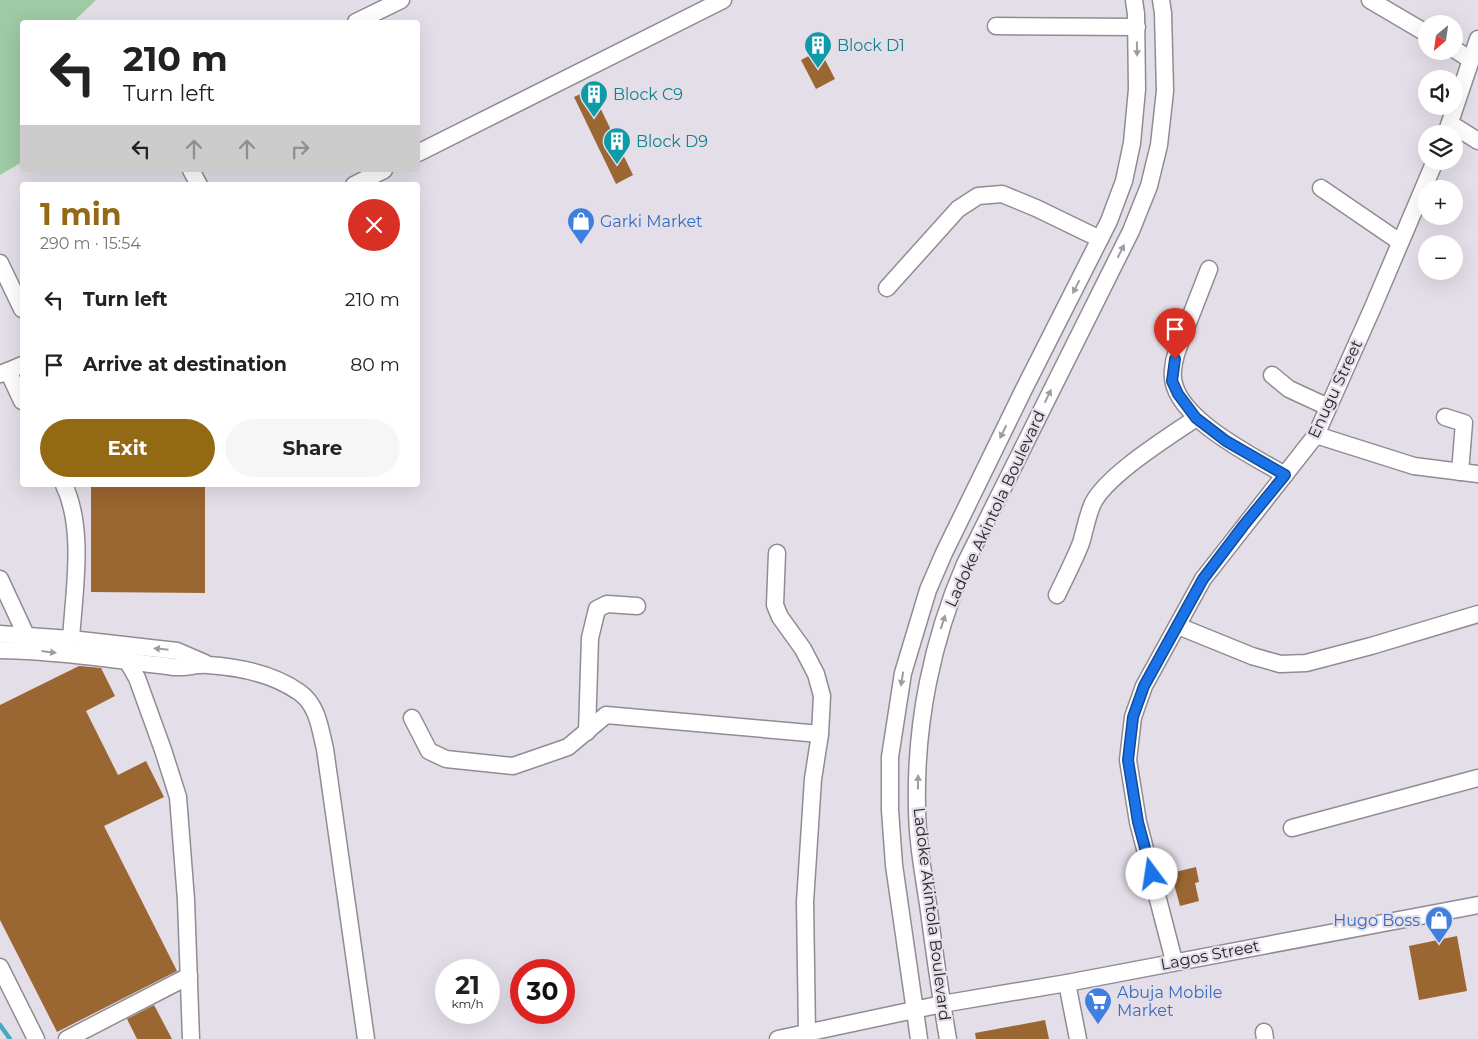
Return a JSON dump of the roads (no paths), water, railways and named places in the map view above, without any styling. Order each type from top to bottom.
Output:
[{"type":"street","points":[[360,20],[401,0]]},
{"type":"street","points":[[420,152],[723,0]]},
{"type":"street","name":"Ladoke Akintola Boulevard","points":[[919,1039],[894,865],[890,810],[890,757],[903,673],[928,590],[944,554],[1024,389],[1109,221],[1124,181],[1132,143],[1137,89],[1134,0]]},
{"type":"street","name":"Ladoke Akintola Boulevard","points":[[948,1039],[921,859],[917,808],[918,757],[930,672],[937,639],[951,597],[962,572],[1131,231],[1149,186],[1159,146],[1164,91],[1162,0]]},
{"type":"street","points":[[1370,0],[1418,28]]},
{"type":"street","points":[[996,26],[1136,27]]},
{"type":"street","points":[[1449,125],[1478,39]]},
{"type":"street","points":[[1463,55],[1471,60]]},
{"type":"street","points":[[1463,135],[1478,141]]},
{"type":"street","name":"Enugu Street","points":[[1174,961],[1138,822],[1128,760],[1133,717],[1144,686],[1203,579],[1316,435],[1373,308],[1431,170]]},
{"type":"street","points":[[358,178],[378,172]]},
{"type":"street","points":[[1321,188],[1400,242]]},
{"type":"street","points":[[887,288],[958,209],[978,196],[1002,194],[1100,239]]},
{"type":"street","points":[[0,263],[20,305]]},
{"type":"street","points":[[1209,269],[1177,348],[1172,370],[1172,381],[1178,394],[1196,418],[1226,441],[1285,475]]},
{"type":"street","points":[[10,370],[20,396]]},
{"type":"street","points":[[1272,375],[1289,389],[1328,407]]},
{"type":"street","points":[[1445,417],[1464,423],[1460,472]]},
{"type":"street","points":[[1057,595],[1081,543],[1094,501],[1106,486],[1128,466],[1196,418]]},
{"type":"street","points":[[1316,435],[1414,466],[1478,474]]},
{"type":"street","points":[[65,487],[74,515],[76,554],[72,639]]},
{"type":"street","points":[[777,554],[775,605],[780,617],[803,649],[816,674],[822,696],[820,734],[813,779],[805,902],[807,1033]]},
{"type":"street","points":[[0,579],[26,635]]},
{"type":"street","points":[[586,732],[590,638],[597,609],[607,604],[637,606]]},
{"type":"street","points":[[1178,626],[1252,656],[1280,664],[1306,663],[1478,614]]},
{"type":"street","points":[[0,634],[72,639],[177,651],[207,664],[243,670],[274,679],[300,693],[317,713],[325,749],[366,1039]]},
{"type":"street","points":[[118,645],[137,678],[178,797],[186,900],[192,1039]]},
{"type":"street","points":[[0,650],[39,651],[180,667],[207,664]]},
{"type":"street","points":[[412,718],[429,751],[446,759],[513,766],[568,747],[606,715],[820,734]]},
{"type":"street","points":[[1292,828],[1478,778]]},
{"type":"street","name":"Lagos Street","points":[[778,1039],[942,1004],[1067,983],[1174,961],[1478,905]]},
{"type":"street","points":[[0,968],[36,1039]]},
{"type":"street","points":[[67,1039],[189,976]]},
{"type":"street","points":[[1067,983],[1078,1039]]},
{"type":"waterway","points":[[0,1025],[10,1039]]},
{"type":"place","name":"Block D1","points":[[818,69]]},
{"type":"place","name":"Block C9","points":[[594,118]]},
{"type":"place","name":"Block D9","points":[[617,165]]},
{"type":"place","name":"Garki Market","points":[[581,245]]},
{"type":"place","name":"Hugo Boss","points":[[1439,944]]},
{"type":"place","name":"Abuja Mobile Market","points":[[1098,1025]]}]
